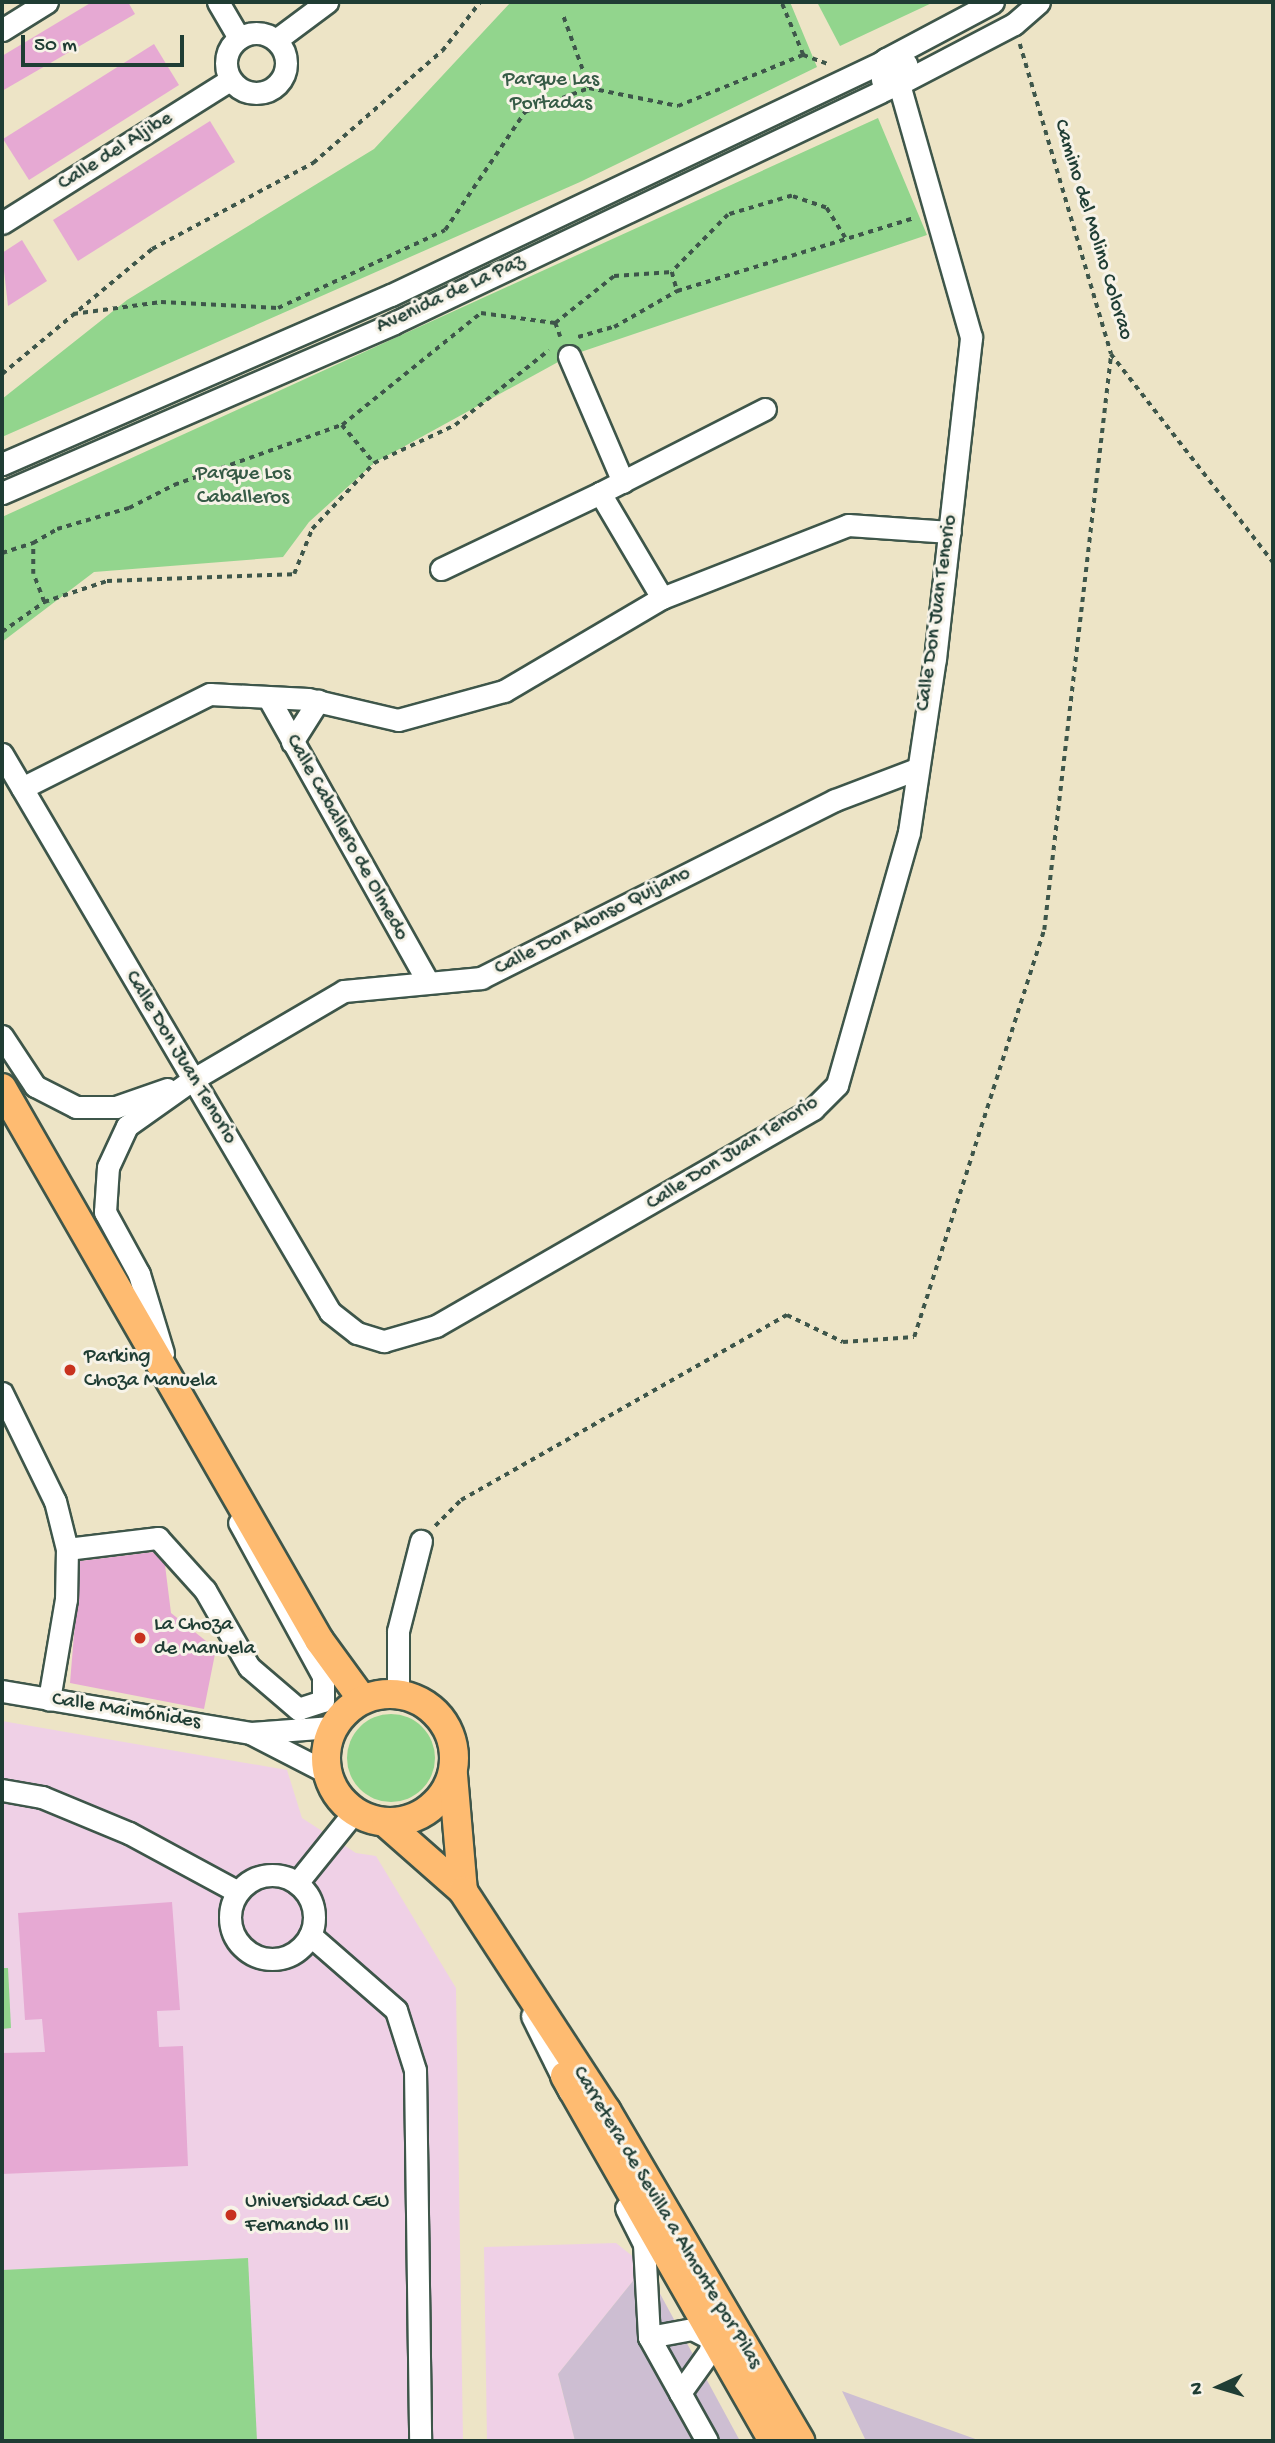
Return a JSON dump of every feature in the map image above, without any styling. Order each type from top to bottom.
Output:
[{"type":"main road","points":[[2,1088],[168,1368],[319,1640],[362,1699]]},
{"type":"main road","points":[[398,1693],[419,1700],[443,1722],[454,1752],[453,1773],[428,1810],[386,1823],[354,1812],[326,1772],[332,1727],[362,1699],[398,1693]]},
{"type":"main road","name":"Carretera de Sevilla a Almonte por Pilas","points":[[453,1773],[463,1891]]},
{"type":"main road","name":"Carretera de Sevilla a Almonte por Pilas","points":[[386,1823],[463,1891],[670,2220],[800,2441]]},
{"type":"main road","name":"Carretera de Sevilla a Almonte por Pilas","points":[[528,1997],[589,2126],[773,2441]]},
{"type":"street","points":[[218,2],[239,38]]},
{"type":"street","points":[[276,40],[327,2]]},
{"type":"street","name":"Avenida de La Paz","points":[[2,464],[391,295],[884,61],[993,2]]},
{"type":"street","name":"Avenida de La Paz","points":[[2,493],[394,323],[899,84],[1014,24],[1039,2]]},
{"type":"street","points":[[2,30],[37,4]]},
{"type":"street","points":[[258,33],[276,40],[286,57],[279,85],[257,94],[230,80],[226,64],[239,38],[258,33]]},
{"type":"street","name":"Calle Don Juan Tenorio","points":[[2,754],[330,1312],[366,1336],[409,1338],[608,1230],[813,1108],[837,1085],[903,856],[950,531],[971,337],[899,84],[906,64],[884,61]]},
{"type":"street","name":"Calle del Aljibe","points":[[2,223],[230,80]]},
{"type":"street","points":[[565,349],[623,482]]},
{"type":"street","points":[[442,569],[623,482],[765,409]]},
{"type":"street","points":[[600,493],[662,598]]},
{"type":"street","points":[[22,789],[210,694],[318,701],[398,720],[504,691],[662,598],[848,525],[950,531]]},
{"type":"street","name":"Calle Caballero de Olmedo","points":[[268,697],[426,979]]},
{"type":"street","points":[[292,742],[318,701]]},
{"type":"street","name":"Calle Don Alonso Quijano","points":[[192,1080],[344,991],[426,979],[481,978],[835,800],[914,770]]},
{"type":"street","points":[[2,1036],[35,1086],[76,1107],[116,1107],[192,1080]]},
{"type":"street","points":[[168,1368],[139,1274],[105,1212],[108,1167],[127,1126],[192,1080]]},
{"type":"street","points":[[2,1393],[55,1501],[67,1549],[66,1599],[49,1700]]},
{"type":"street","points":[[67,1549],[158,1538],[205,1590],[249,1667],[298,1709],[323,1701],[323,1676],[252,1553],[189,1408]]},
{"type":"street","points":[[398,1693],[398,1631],[421,1541]]},
{"type":"street","name":"Calle Maimónides","points":[[2,1691],[251,1733],[332,1727]]},
{"type":"street","name":"Calle Maimónides","points":[[251,1733],[326,1772]]},
{"type":"street","points":[[2,1790],[42,1797],[129,1833],[238,1892]]},
{"type":"street","points":[[298,1883],[354,1812]]},
{"type":"street","points":[[260,1876],[298,1883],[313,1905],[310,1935],[281,1959],[252,1955],[233,1934],[238,1892],[260,1876]]},
{"type":"street","points":[[310,1935],[396,2010],[415,2070],[420,2441]]},
{"type":"street","points":[[503,1958],[644,2244],[649,2337],[707,2441]]},
{"type":"street","points":[[670,2220],[677,2250],[712,2313],[713,2338],[680,2393]]},
{"type":"street","points":[[649,2337],[692,2329],[713,2338],[743,2363],[788,2441]]},
{"type":"path","points":[[2,374],[152,249],[313,163],[442,51],[480,2]]},
{"type":"path","points":[[781,2],[803,55]]},
{"type":"path","points":[[563,16],[589,88]]},
{"type":"path","name":"Camino del Molino Colorao","points":[[1014,24],[1111,354],[1273,562]]},
{"type":"path","points":[[73,314],[161,302],[262,310],[290,303],[445,230],[525,112],[589,88],[678,106],[803,55],[834,66]]},
{"type":"path","points":[[2,553],[33,543],[57,528],[129,509],[174,485],[342,425],[481,313],[555,323],[614,276],[672,272],[728,215],[792,196],[826,208],[845,238]]},
{"type":"path","points":[[2,632],[44,602],[107,582],[294,574],[312,528],[374,463],[455,425],[565,349],[614,327],[677,291],[927,214]]},
{"type":"path","points":[[672,272],[677,291]]},
{"type":"path","points":[[555,323],[565,349]]},
{"type":"path","points":[[421,1541],[461,1500],[787,1315],[844,1342],[914,1337],[1044,930],[1111,354]]},
{"type":"path","points":[[342,425],[374,463]]},
{"type":"path","points":[[33,543],[33,573],[44,602]]},
{"type":"shaded area","name":"Universidad CEU Fernando III","points":[[2,1721],[287,1770],[302,1818],[356,1853],[376,1856],[456,1988],[463,2441],[2,2441]]},
{"type":"shaded area","points":[[616,2243],[645,2266],[558,2374],[575,2441],[487,2441],[484,2247]]},
{"type":"shaded area","points":[[645,2266],[740,2441],[575,2441],[558,2374]]},
{"type":"shaded area","points":[[842,2391],[886,2407],[981,2441],[866,2441]]},
{"type":"green space","name":"Parque Las Portadas","points":[[511,2],[790,2],[817,67],[580,182],[2,437],[2,399],[127,300],[374,149]]},
{"type":"green space","points":[[817,2],[934,2],[840,46]]},
{"type":"green space","name":"Parque Los Caballeros","points":[[878,118],[927,235],[569,356],[374,463],[309,522],[283,557],[94,572],[2,642],[2,517]]},
{"type":"green space","points":[[391,1714],[408,1718],[422,1727],[431,1741],[435,1758],[431,1775],[422,1789],[408,1798],[391,1802],[374,1798],[360,1789],[351,1775],[347,1758],[351,1741],[360,1727],[374,1718]]},
{"type":"green space","points":[[2,1968],[8,1968],[11,2028],[2,2029]]},
{"type":"green space","points":[[248,2258],[257,2441],[2,2441],[2,2270]]},
{"type":"building","points":[[92,2],[128,2],[135,14],[2,91],[2,56]]},
{"type":"building","points":[[154,44],[179,85],[29,180],[3,139]]},
{"type":"building","points":[[210,121],[235,162],[78,261],[53,220]]},
{"type":"building","points":[[22,240],[47,281],[8,306],[2,253]]},
{"type":"building","name":"La Choza de Manuela","points":[[153,1552],[165,1565],[171,1613],[216,1649],[204,1709],[70,1683],[80,1561]]},
{"type":"building","points":[[172,1902],[180,2010],[157,2011],[159,2047],[183,2046],[188,2166],[2,2174],[2,2053],[45,2052],[42,2019],[25,2020],[18,1913]]},
{"type":"place","name":"Parking Choza Manuela","points":[[70,1370]]},
{"type":"place","name":"La Choza de Manuela","points":[[140,1638]]},
{"type":"place","name":"Universidad CEU Fernando III","points":[[231,2215]]}]
